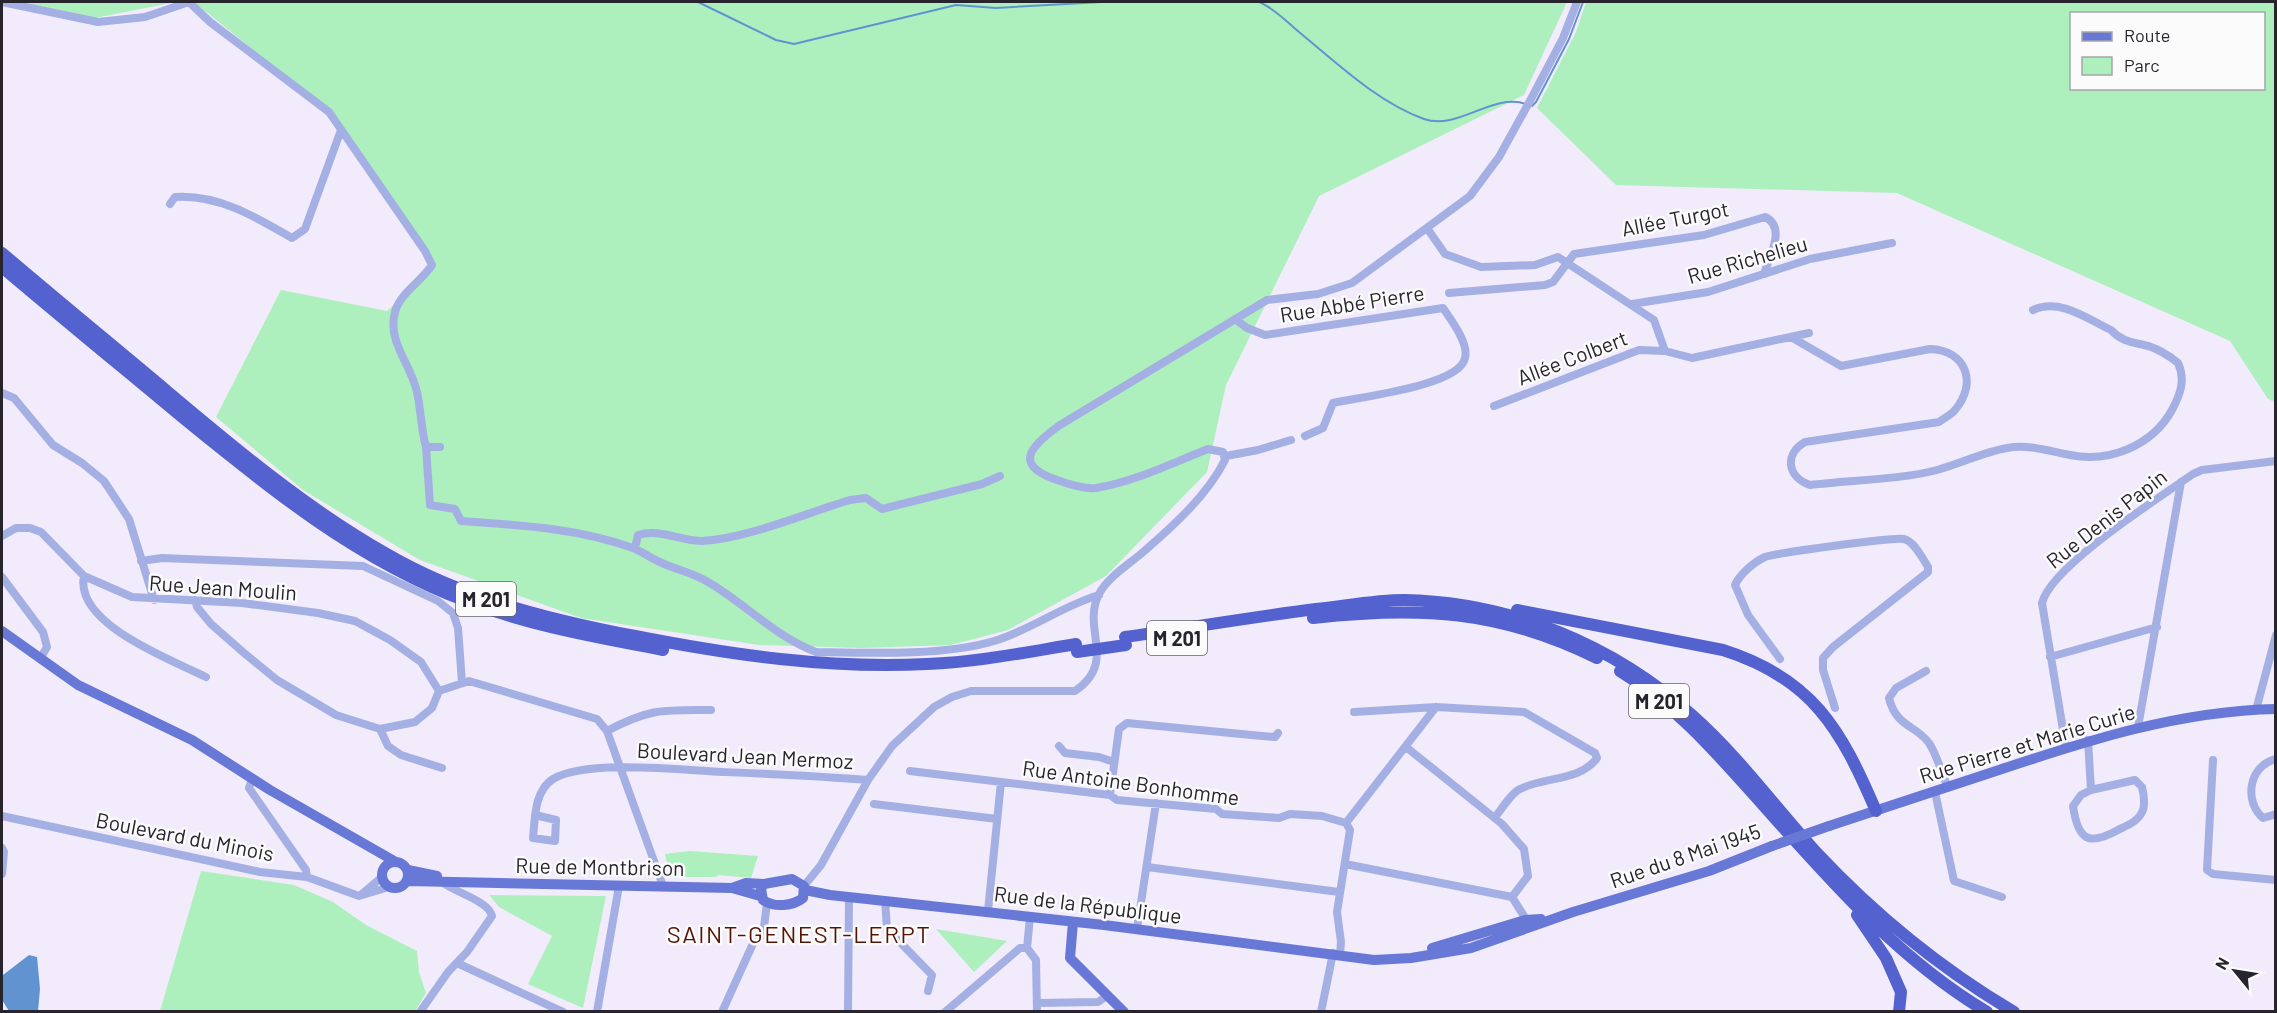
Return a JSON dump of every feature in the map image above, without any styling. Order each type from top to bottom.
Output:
[{"type":"highway","name":"M 201","points":[[2,252],[280,484],[385,553],[427,575],[480,597],[529,613],[626,634],[757,657],[825,664],[877,665],[965,661],[1077,648],[1348,605],[1402,600],[1458,604],[1538,623],[1581,640],[1620,662],[1664,692],[1695,717],[1727,750],[1816,853],[1884,920],[1934,960],[2014,1011]]},
{"type":"highway","name":"M 201","points":[[2,267],[252,475],[328,530],[421,582],[465,601],[526,621],[573,633],[710,658],[836,672],[953,671],[1077,648]]},
{"type":"highway","points":[[1458,604],[1490,605],[1643,633],[1752,659],[1781,675],[1822,710],[1850,753],[1876,811]]},
{"type":"highway","name":"M 201","points":[[1125,641],[1287,621],[1392,612],[1464,615],[1536,632],[1600,660],[1631,678],[1681,718],[1842,894],[1910,957],[1987,1011]]},
{"type":"highway","points":[[1842,894],[1886,958],[1901,992],[1899,1011]]},
{"type":"main road","points":[[2,631],[78,685],[192,740],[252,779],[396,862],[408,875],[400,888],[385,878],[378,853]]},
{"type":"main road","name":"Rue Pierre et Marie Curie","points":[[1829,826],[2088,740],[2138,726],[2276,709]]},
{"type":"main road","name":"Rue du 8 Mai 1945","points":[[1337,954],[1374,960],[1442,954],[1472,948],[1524,924],[1552,919],[1709,871],[1829,826]]},
{"type":"main road","points":[[385,878],[388,865],[396,862]]},
{"type":"main road","name":"Rue de Montbrison","points":[[408,875],[442,882],[732,888]]},
{"type":"main road","name":"Rue de Montbrison","points":[[408,875],[467,882]]},
{"type":"main road","points":[[746,883],[802,889],[792,904],[764,900],[732,888],[746,883]]},
{"type":"main road","points":[[764,884],[764,900]]},
{"type":"main road","name":"Rue de la République","points":[[802,889],[830,895],[988,911],[1230,943],[1337,954]]},
{"type":"main road","points":[[1072,922],[1070,958],[1124,1011]]},
{"type":"street","points":[[2,2],[98,22],[145,17],[189,2],[210,22],[328,112],[409,227],[432,265],[423,279],[404,295],[395,312],[393,337],[417,390],[426,447],[430,506],[455,509],[461,521],[547,528],[635,548],[661,563],[690,571],[716,586],[795,644],[816,652],[950,650],[992,642],[1033,627],[1076,602],[1099,595]]},
{"type":"street","points":[[1226,456],[1218,449],[1208,449],[1120,482],[1093,488],[1074,486],[1045,476],[1034,468],[1031,451],[1037,442],[1060,425],[1267,300],[1318,294],[1352,283],[1470,196],[1499,157],[1531,99],[1563,38],[1577,2]]},
{"type":"street","points":[[170,204],[176,197],[191,196],[221,202],[292,238],[305,229],[341,130]]},
{"type":"street","name":"Allée Turgot","points":[[1567,261],[1574,254],[1704,235],[1765,217],[1773,222],[1776,230],[1764,274]]},
{"type":"street","points":[[1428,228],[1445,254],[1481,267],[1535,265],[1558,257],[1567,261],[1654,320],[1665,351]]},
{"type":"street","name":"Rue Richelieu","points":[[1632,304],[1708,292],[1810,259],[1892,243]]},
{"type":"street","points":[[1449,293],[1545,285],[1553,282],[1567,261]]},
{"type":"street","points":[[1791,337],[1841,366],[1941,349],[1951,352],[1959,359],[1966,376],[1954,411],[1939,422],[1805,442],[1798,446],[1790,464],[1798,480],[1810,485],[1935,471],[2005,448],[2021,446],[2081,457],[2110,455],[2143,441],[2160,426],[2174,405],[2182,382],[2182,372],[2173,359],[2145,345],[2126,341],[2111,330],[2061,307],[2050,304],[2033,310]]},
{"type":"street","name":"Rue Abbé Pierre","points":[[1235,319],[1247,328],[1265,334],[1443,308],[1465,350],[1466,359],[1460,368],[1420,387],[1333,403],[1323,428],[1305,436]]},
{"type":"street","name":"Allée Colbert","points":[[1494,406],[1640,350],[1665,351],[1692,358],[1809,333]]},
{"type":"street","points":[[2,393],[14,398],[53,445],[82,463],[104,481],[129,519],[141,561],[150,580],[154,600]]},
{"type":"street","points":[[1226,456],[1291,440]]},
{"type":"street","points":[[426,447],[440,447]]},
{"type":"street","points":[[802,889],[816,870],[868,780],[892,746],[934,707],[952,697],[971,691],[1075,691],[1087,683],[1096,670],[1096,615],[1099,595],[1112,579],[1172,527],[1223,466],[1226,456]]},
{"type":"street","name":"Rue Denis Papin","points":[[2066,748],[2042,603],[2053,581],[2117,528],[2181,482],[2202,470],[2276,461]]},
{"type":"street","points":[[635,548],[638,535],[650,531],[701,541],[731,536],[849,500],[866,498],[882,509],[982,484],[1000,476]]},
{"type":"street","points":[[2138,726],[2181,482]]},
{"type":"street","name":"Rue Jean Moulin","points":[[2,536],[16,528],[30,528],[41,532],[84,576],[132,597],[154,600],[195,600],[297,610],[355,621],[390,640],[421,662],[439,691]]},
{"type":"street","points":[[1780,659],[1748,615],[1735,585],[1739,577],[1766,557],[1877,541],[1903,539],[1909,541],[1928,567],[1928,572],[1833,647],[1823,658],[1823,670],[1835,708]]},
{"type":"street","points":[[141,561],[162,558],[363,566],[438,601],[453,613],[458,628],[462,682]]},
{"type":"street","points":[[84,576],[85,593],[92,610],[116,630],[206,677]]},
{"type":"street","points":[[2,577],[43,632],[47,647],[39,658]]},
{"type":"street","points":[[195,600],[197,607],[211,624],[277,680],[336,716],[380,729],[415,722],[432,708],[439,691],[469,681],[597,719],[607,731],[663,886]]},
{"type":"street","points":[[2050,657],[2157,627]]},
{"type":"street","points":[[2256,710],[2276,635]]},
{"type":"street","points":[[1926,671],[1896,688],[1889,698],[1892,710],[1908,728],[1928,742],[1948,787]]},
{"type":"street","points":[[1354,712],[1436,708],[1524,712],[1595,753],[1597,758],[1593,764],[1554,780],[1518,789],[1495,817]]},
{"type":"street","points":[[1321,1011],[1341,942],[1336,912],[1350,830],[1346,823],[1436,708]]},
{"type":"street","points":[[607,731],[633,717],[658,710],[711,710]]},
{"type":"street","points":[[1110,795],[1119,729],[1127,723],[1275,737],[1278,733]]},
{"type":"street","points":[[380,729],[388,746],[401,755],[442,768]]},
{"type":"street","points":[[2088,740],[2091,790]]},
{"type":"street","points":[[1059,746],[1065,753],[1099,757],[1114,762]]},
{"type":"street","points":[[1406,747],[1495,817],[1524,849],[1528,876],[1512,897]]},
{"type":"street","points":[[2276,759],[2269,761],[2258,771],[2252,784],[2250,798],[2254,810],[2263,818],[2276,814]]},
{"type":"street","points":[[2213,760],[2207,870],[2213,874],[2276,880]]},
{"type":"street","name":"Boulevard Jean Mermoz","points":[[535,815],[542,791],[553,779],[582,771],[619,767],[868,780]]},
{"type":"street","name":"Rue Antoine Bonhomme","points":[[910,771],[1110,795],[1117,800],[1216,809],[1222,814],[1256,817],[1322,816],[1346,823]]},
{"type":"street","points":[[252,779],[249,788],[306,870],[307,877]]},
{"type":"street","points":[[2135,780],[2142,787],[2143,810],[2137,820],[2102,839],[2092,840],[2079,830],[2073,806],[2081,795],[2091,790],[2135,780]]},
{"type":"street","points":[[988,911],[1001,782]]},
{"type":"street","points":[[1935,792],[1954,882],[2002,897]]},
{"type":"street","points":[[1137,929],[1156,803]]},
{"type":"street","points":[[874,804],[997,819]]},
{"type":"street","name":"Boulevard du Minois","points":[[2,816],[260,872],[307,877],[359,896],[385,878]]},
{"type":"street","points":[[2,848],[4,852],[2,874]]},
{"type":"street","points":[[1345,864],[1512,897],[1517,901],[1524,924]]},
{"type":"street","points":[[1148,867],[1339,892]]},
{"type":"street","points":[[420,1011],[492,915],[491,910],[442,882]]},
{"type":"street","points":[[597,1011],[619,886]]},
{"type":"street","points":[[848,1011],[849,897]]},
{"type":"street","points":[[722,1011],[756,938],[763,935],[764,900]]},
{"type":"street","points":[[885,900],[887,929],[932,975],[928,991]]},
{"type":"street","points":[[945,1011],[1023,948],[1030,916]]},
{"type":"street","points":[[1023,948],[1036,960],[1037,1007],[1098,1002],[1107,996]]},
{"type":"street","points":[[457,963],[563,1011]]},
{"type":"green space","points":[[22,2],[176,2],[95,18]]},
{"type":"green space","points":[[194,2],[1567,2],[1524,95],[1319,196],[1226,385],[1207,472],[1106,576],[1008,630],[951,645],[861,648],[759,645],[581,618],[420,560],[303,490],[216,417],[281,290],[387,311],[434,267],[328,110]]},
{"type":"green space","points":[[1586,2],[2275,2],[2275,402],[2268,399],[2230,341],[1897,193],[1616,185],[1537,108],[1576,32]]},
{"type":"green space","points":[[690,851],[758,856],[751,878],[719,875],[715,877],[670,877],[665,854]]},
{"type":"green space","points":[[201,871],[294,885],[333,902],[366,925],[417,951],[419,972],[426,993],[415,1011],[160,1011]]},
{"type":"green space","points":[[489,895],[606,896],[583,1008],[528,984],[552,936],[499,907]]},
{"type":"green space","points":[[936,929],[1007,941],[974,972]]},
{"type":"water","points":[[29,955],[37,957],[40,989],[38,1011],[9,1011],[2,1000],[3,975]]},
{"type":"waterway","points":[[698,2],[776,40],[794,44],[956,5],[996,8],[1102,2]]},
{"type":"waterway","points":[[1259,2],[1275,11],[1343,69],[1374,92],[1390,103],[1424,119],[1450,120],[1501,103],[1526,104]]},
{"type":"waterway","points":[[1532,106],[1569,39],[1583,2]]},
{"type":"district","name":"SAINT-GENEST-LERPT","points":[[799,933]]}]
